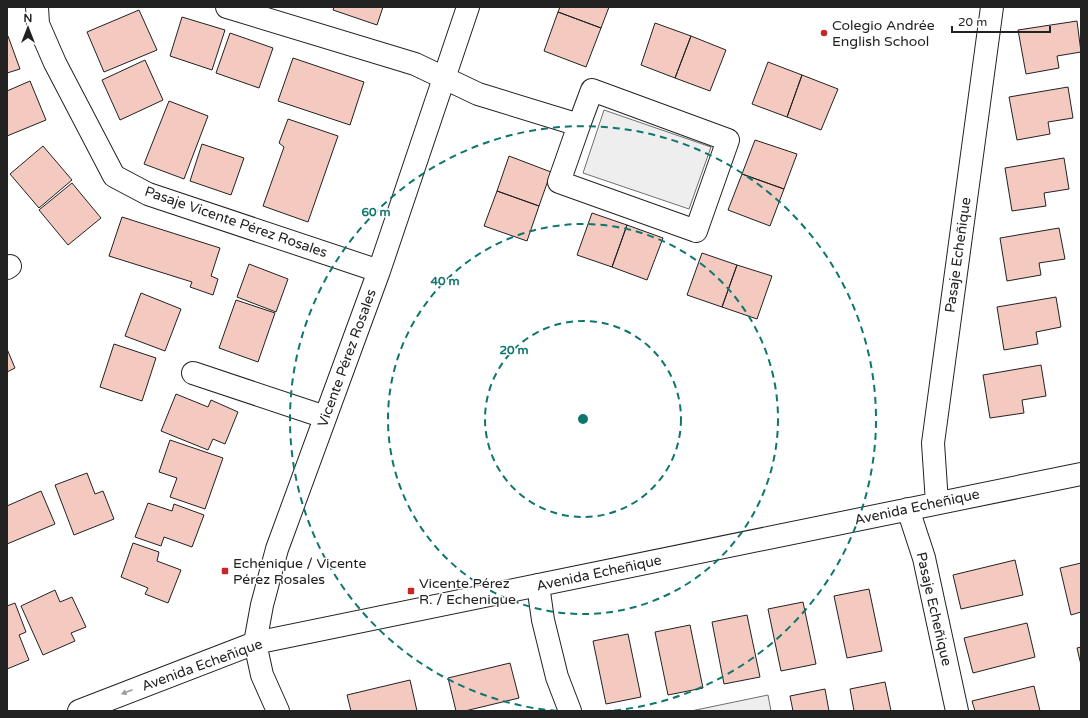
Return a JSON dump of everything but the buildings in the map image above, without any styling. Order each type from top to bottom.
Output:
[{"type":"street","name":"Pasaje Vicente Pérez Rosales","points":[[37,7],[38,24],[55,63],[114,176],[148,194],[379,270]]},
{"type":"street","points":[[227,7],[415,64],[478,94],[579,125]]},
{"type":"street","name":"Vicente Pérez Rosales","points":[[278,711],[262,675],[255,643],[262,605],[277,549],[379,270],[468,7]]},
{"type":"street","name":"Pasaje Echeñique","points":[[937,503],[933,443],[992,7]]},
{"type":"street","points":[[592,90],[728,140],[696,230],[559,182],[579,125],[592,90]]},
{"type":"street","points":[[193,373],[325,417]]},
{"type":"street","name":"Avenida Echeñique","points":[[79,711],[255,643],[1081,474]]},
{"type":"street","name":"Pasaje Echeñique","points":[[908,509],[924,558],[956,711]]},
{"type":"street","points":[[538,585],[543,620],[557,677],[570,711]]},
{"type":"shaded area","points":[[604,110],[711,147],[689,209],[583,173]]},
{"type":"shaded area","points":[[768,695],[771,711],[691,711]]},
{"type":"place","name":"Colegio Andrée English School","points":[[824,33]]},
{"type":"place","name":"Echenique / Vicente Pérez Rosales","points":[[225,571]]},
{"type":"place","name":"Vicente Pérez R. / Echenique","points":[[411,591]]}]
